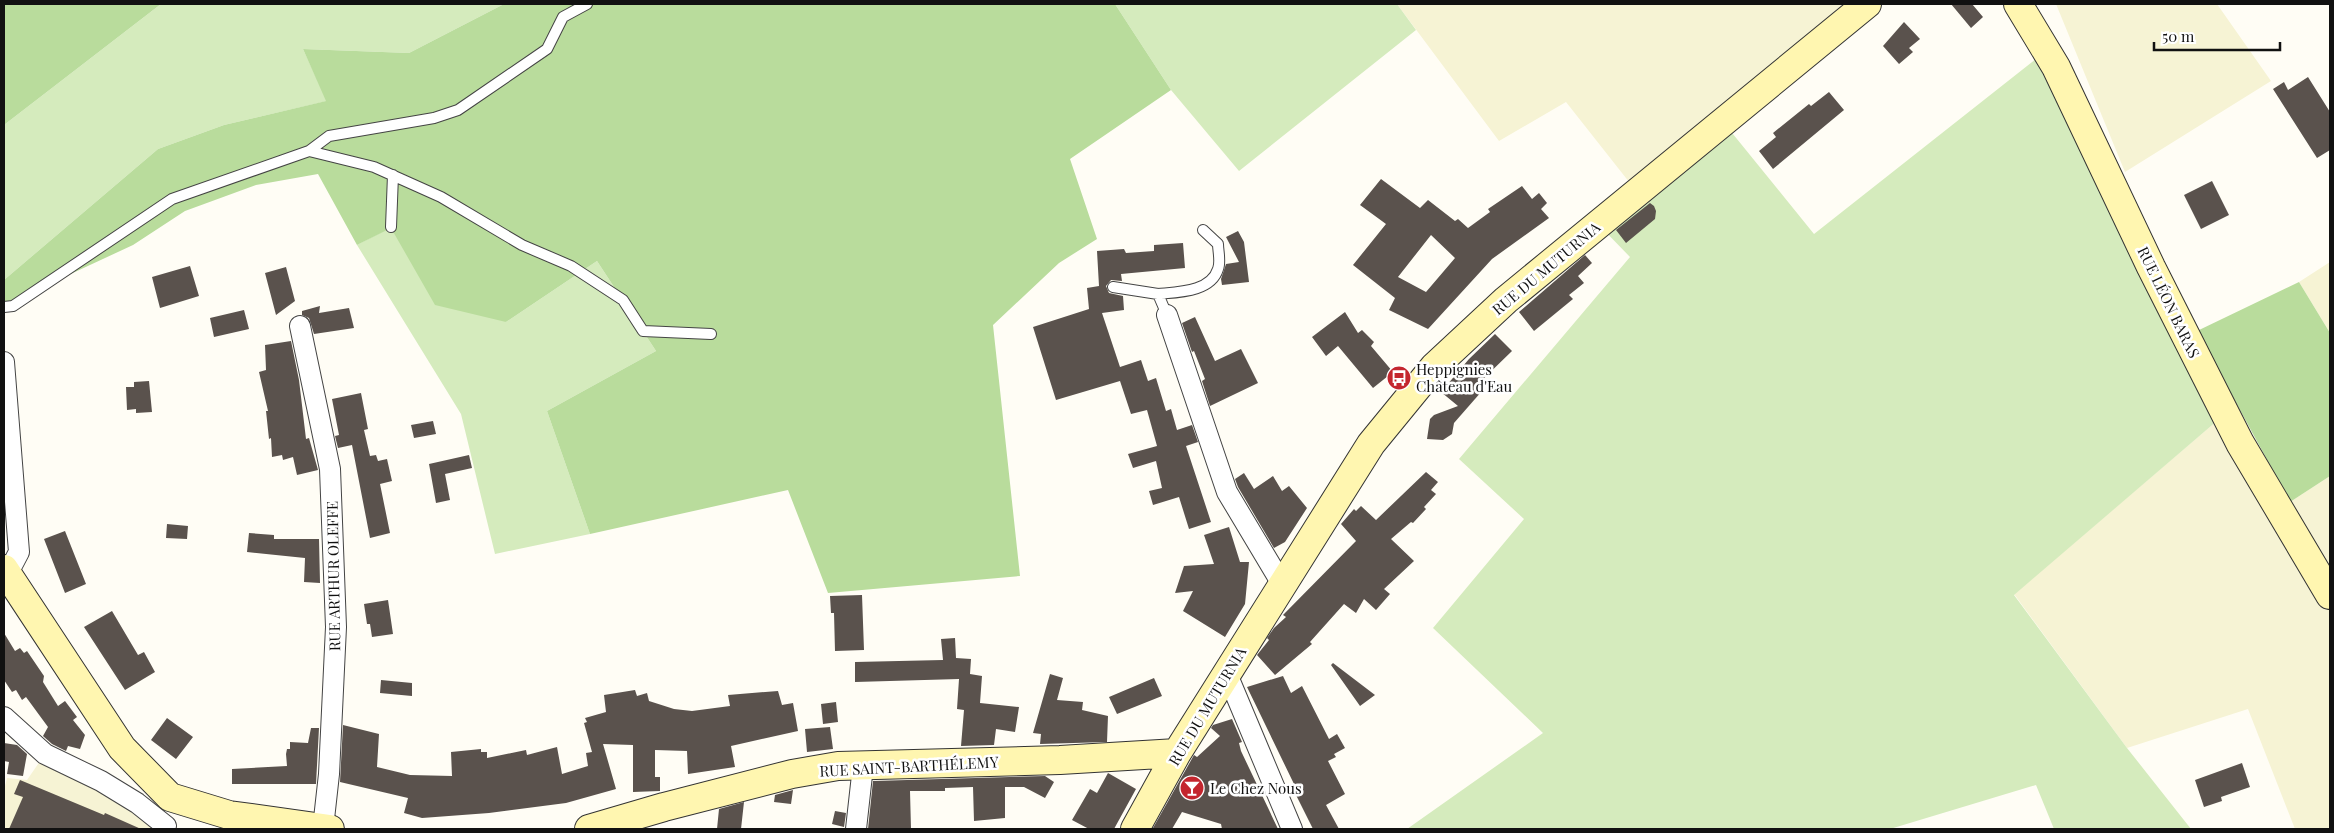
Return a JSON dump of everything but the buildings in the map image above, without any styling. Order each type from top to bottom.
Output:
[{"type":"street","name":"RUE DU MUTURNIA","points":[[1135,829],[1178,754],[1282,584],[1371,444],[1434,367],[1506,300],[1867,4]]},
{"type":"street","name":"RUE LÉON BARAS","points":[[2018,4],[2056,67],[2151,267],[2240,443],[2330,595]]},
{"type":"street","points":[[1167,315],[1227,492],[1282,584]]},
{"type":"street","name":"RUE ARTHUR OLEFFE","points":[[6,571],[122,748],[170,797],[229,815],[327,829],[336,627],[330,469],[300,326]]},
{"type":"street","points":[[4,362],[19,552],[6,571]]},
{"type":"street","points":[[1227,674],[1292,829]]},
{"type":"street","points":[[4,717],[45,754],[130,798],[166,828]]},
{"type":"street","name":"RUE SAINT-BARTHÉLEMY","points":[[589,829],[664,807],[792,774],[838,766],[1060,760],[1178,754]]},
{"type":"street","points":[[856,829],[863,766]]},
{"type":"street","points":[[166,828],[170,797]]},
{"type":"lane","points":[[4,307],[13,306],[172,199],[309,151],[329,136],[434,118],[458,110],[547,49],[563,17],[586,4]]},
{"type":"lane","points":[[309,151],[374,167],[393,175],[441,197],[522,245],[571,266],[623,300],[643,331],[711,334]]},
{"type":"lane","points":[[391,228],[393,175]]},
{"type":"lane","points":[[1113,288],[1158,294],[1185,292],[1207,283],[1218,269],[1218,244],[1203,230]]},
{"type":"lane","points":[[1158,294],[1167,315]]},
{"type":"shaded area","points":[[1397,4],[1867,4],[1637,192],[1566,102],[1499,141]]},
{"type":"shaded area","points":[[2056,4],[2217,4],[2271,81],[2125,172]]},
{"type":"shaded area","points":[[2330,262],[2330,333],[2299,282]]},
{"type":"shaded area","points":[[2225,414],[2279,509],[2330,476],[2330,829],[2295,829],[2248,709],[2127,748],[2014,594]]},
{"type":"shaded area","points":[[45,754],[101,781],[158,829],[4,829],[4,790],[7,778],[27,780]]},
{"type":"green space","points":[[4,4],[161,4],[4,125]]},
{"type":"green space","points":[[161,4],[504,4],[409,53],[303,49],[327,101],[224,125],[158,149],[4,280],[4,125]]},
{"type":"green space","points":[[504,4],[1115,4],[1171,90],[1070,159],[1097,239],[1059,263],[993,325],[1020,576],[828,593],[788,490],[590,534],[547,411],[656,351],[597,261],[506,322],[435,305],[391,228],[357,245],[318,174],[256,185],[185,211],[133,245],[4,305],[4,280],[158,149],[224,125],[326,101],[303,49],[409,53]]},
{"type":"green space","points":[[1115,4],[1397,4],[1416,30],[1239,171],[1171,90]]},
{"type":"green space","points":[[2046,51],[2225,414],[2014,595],[2127,748],[2191,829],[2054,829],[2036,785],[1890,829],[1407,829],[1543,733],[1433,628],[1524,519],[1459,459],[1630,257],[1598,224],[1724,123],[1814,234]]},
{"type":"green space","points":[[391,227],[506,322],[597,261],[656,351],[547,411],[590,534],[495,554],[461,414],[357,245]]},
{"type":"green space","points":[[2299,282],[2330,333],[2330,476],[2290,502],[2197,331]]},
{"type":"place","name":"Heppignies Château d'Eau","points":[[1399,378]]},
{"type":"place","name":"Le Chez Nous","points":[[1192,788]]}]
